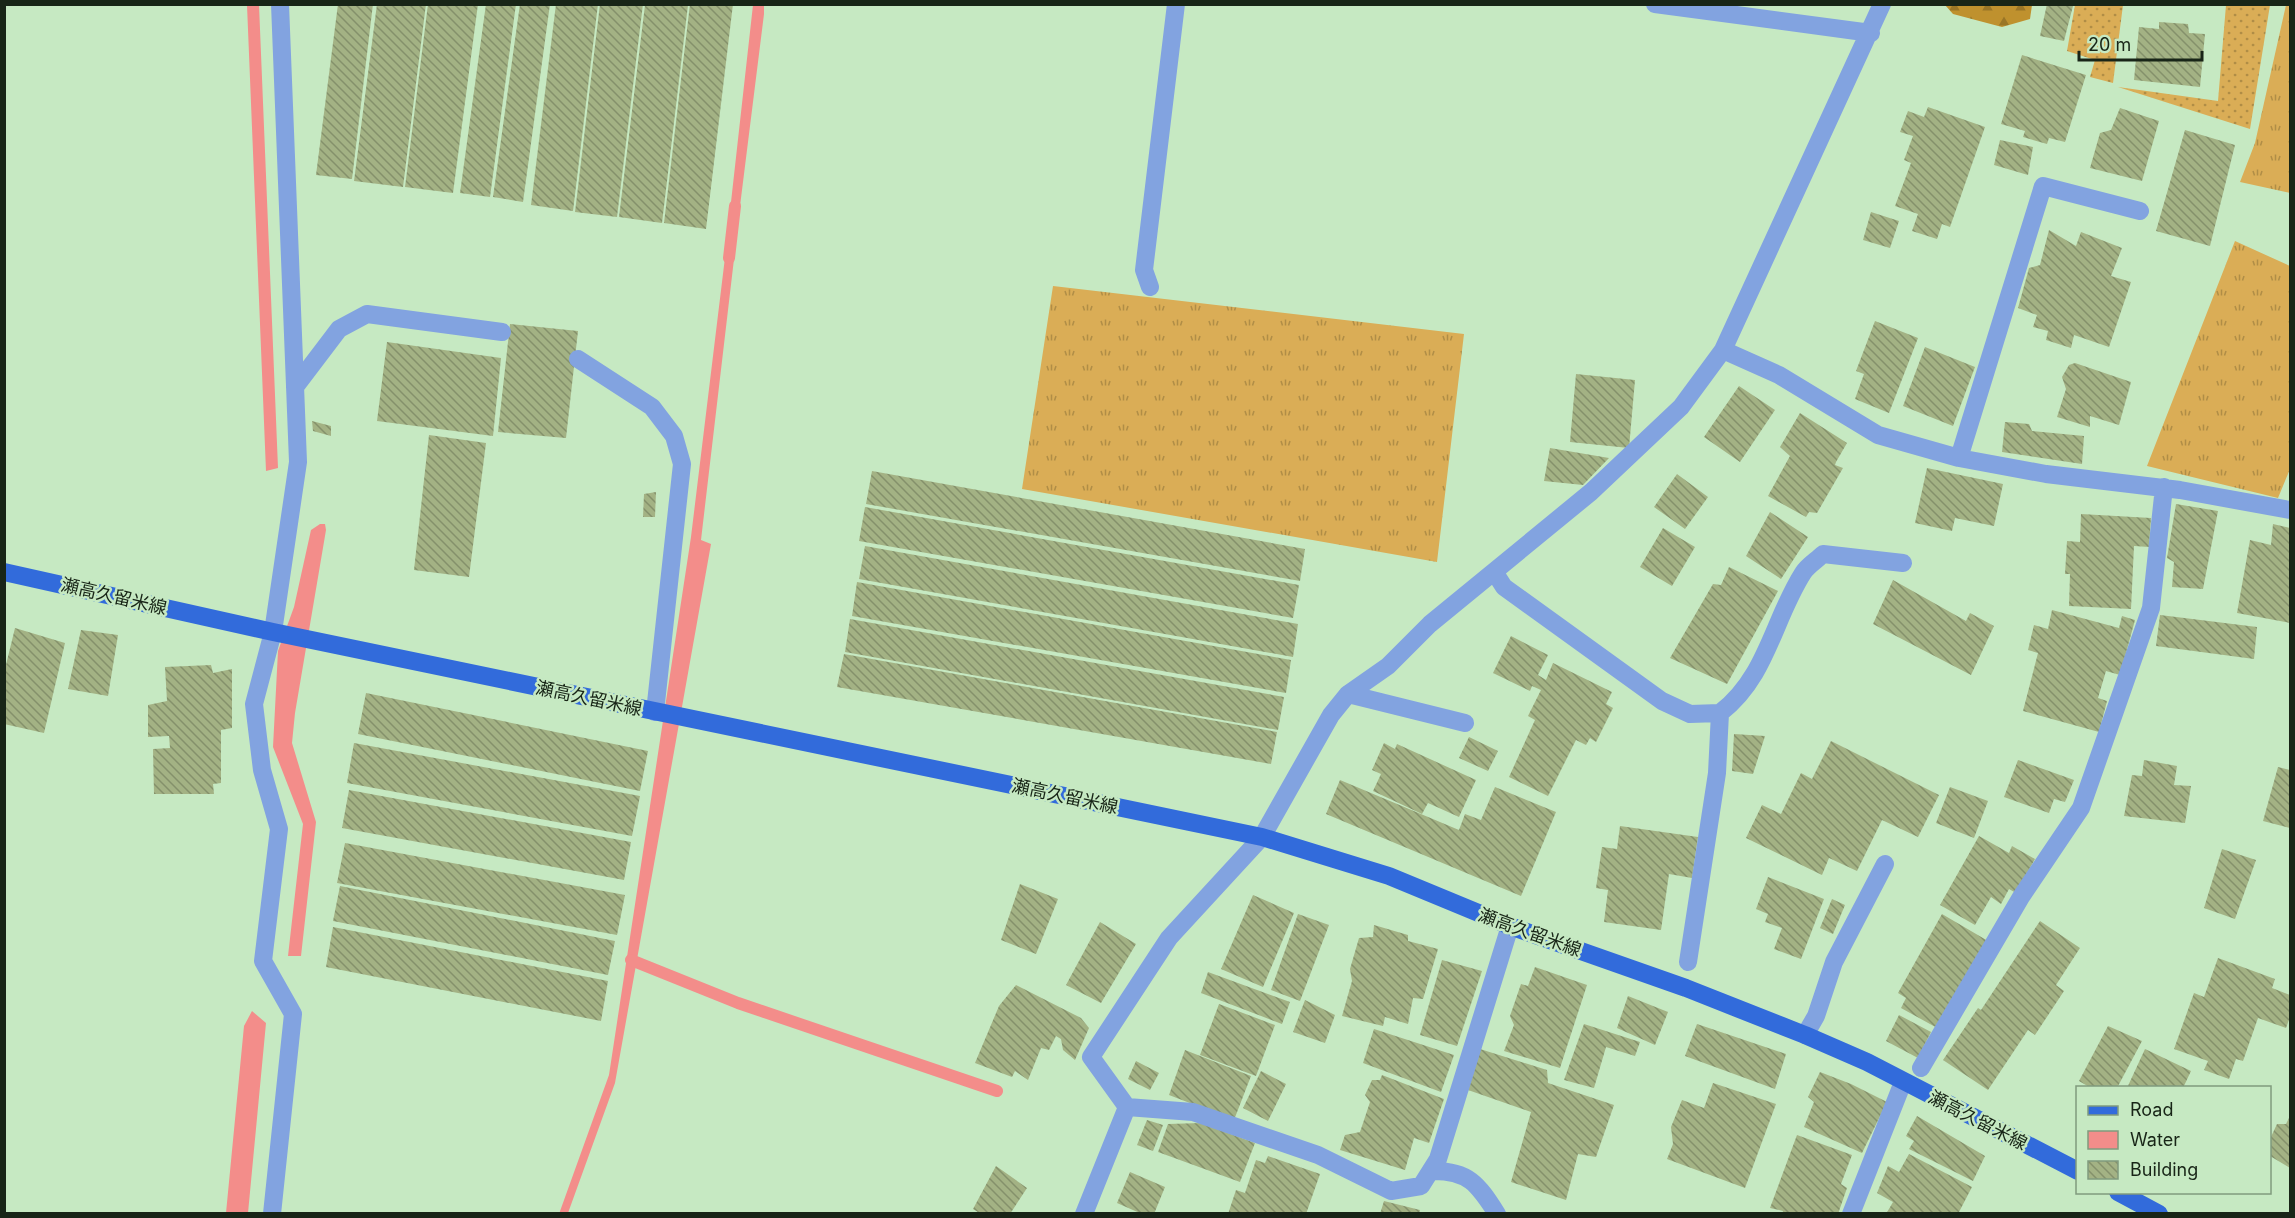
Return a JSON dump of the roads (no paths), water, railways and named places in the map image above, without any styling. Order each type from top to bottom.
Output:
[{"type":"main road","name":"瀬高久留米線","points":[[4,572],[273,632],[1262,837],[1389,876],[1510,926],[1686,988],[1805,1035],[1867,1062],[2076,1171]]},
{"type":"main road","points":[[2122,1194],[2159,1214]]},
{"type":"street","points":[[272,1214],[292,1014],[263,961],[279,829],[262,770],[254,704],[273,632],[298,462],[280,4]]},
{"type":"street","points":[[1150,287],[1144,270],[1176,4]]},
{"type":"street","points":[[1655,4],[1871,33]]},
{"type":"street","points":[[1510,926],[1438,1159],[1421,1186],[1391,1191],[1318,1155],[1193,1113],[1127,1107],[1091,1057],[1169,938],[1262,837],[1331,715],[1348,694],[1388,666],[1430,624],[1591,492],[1681,407],[1723,350],[1871,33],[1882,4]]},
{"type":"street","points":[[1959,458],[2043,186],[2140,211]]},
{"type":"street","points":[[295,387],[339,329],[367,314],[502,332]]},
{"type":"street","points":[[1723,350],[1779,375],[1878,435],[1959,458],[2046,474],[2164,487],[2290,510]]},
{"type":"street","points":[[578,358],[652,407],[675,436],[682,464],[655,712]]},
{"type":"street","points":[[1921,1068],[2021,897],[2081,808],[2151,608],[2164,487]]},
{"type":"street","points":[[1495,573],[1504,587],[1662,702],[1690,714],[1720,713],[1734,702],[1757,672],[1803,571],[1824,554],[1903,562]]},
{"type":"street","points":[[1348,694],[1465,723]]},
{"type":"street","points":[[1688,962],[1718,773],[1720,713]]},
{"type":"street","points":[[1805,1035],[1816,1016],[1834,962],[1885,864]]},
{"type":"street","points":[[1851,1214],[1903,1082]]},
{"type":"street","points":[[1084,1214],[1127,1107]]},
{"type":"street","points":[[1431,1171],[1452,1170],[1479,1185],[1497,1214]]},
{"type":"water","points":[[247,5],[259,5],[278,468],[266,471]]},
{"type":"water","points":[[753,5],[764,5],[764,14],[738,222],[729,220]]},
{"type":"water","points":[[727,241],[736,242],[701,540],[711,544],[615,1083],[568,1213],[559,1214],[609,1075],[691,537]]},
{"type":"water","points":[[320,524],[325,524],[326,530],[292,743],[316,822],[301,956],[288,956],[303,824],[273,747],[278,651],[294,607],[311,530]]},
{"type":"water","points":[[252,1011],[266,1023],[248,1213],[226,1213],[244,1026]]},
{"type":"waterway","points":[[729,258],[735,206]]},
{"type":"waterway","points":[[631,960],[738,1003],[997,1091]]}]
